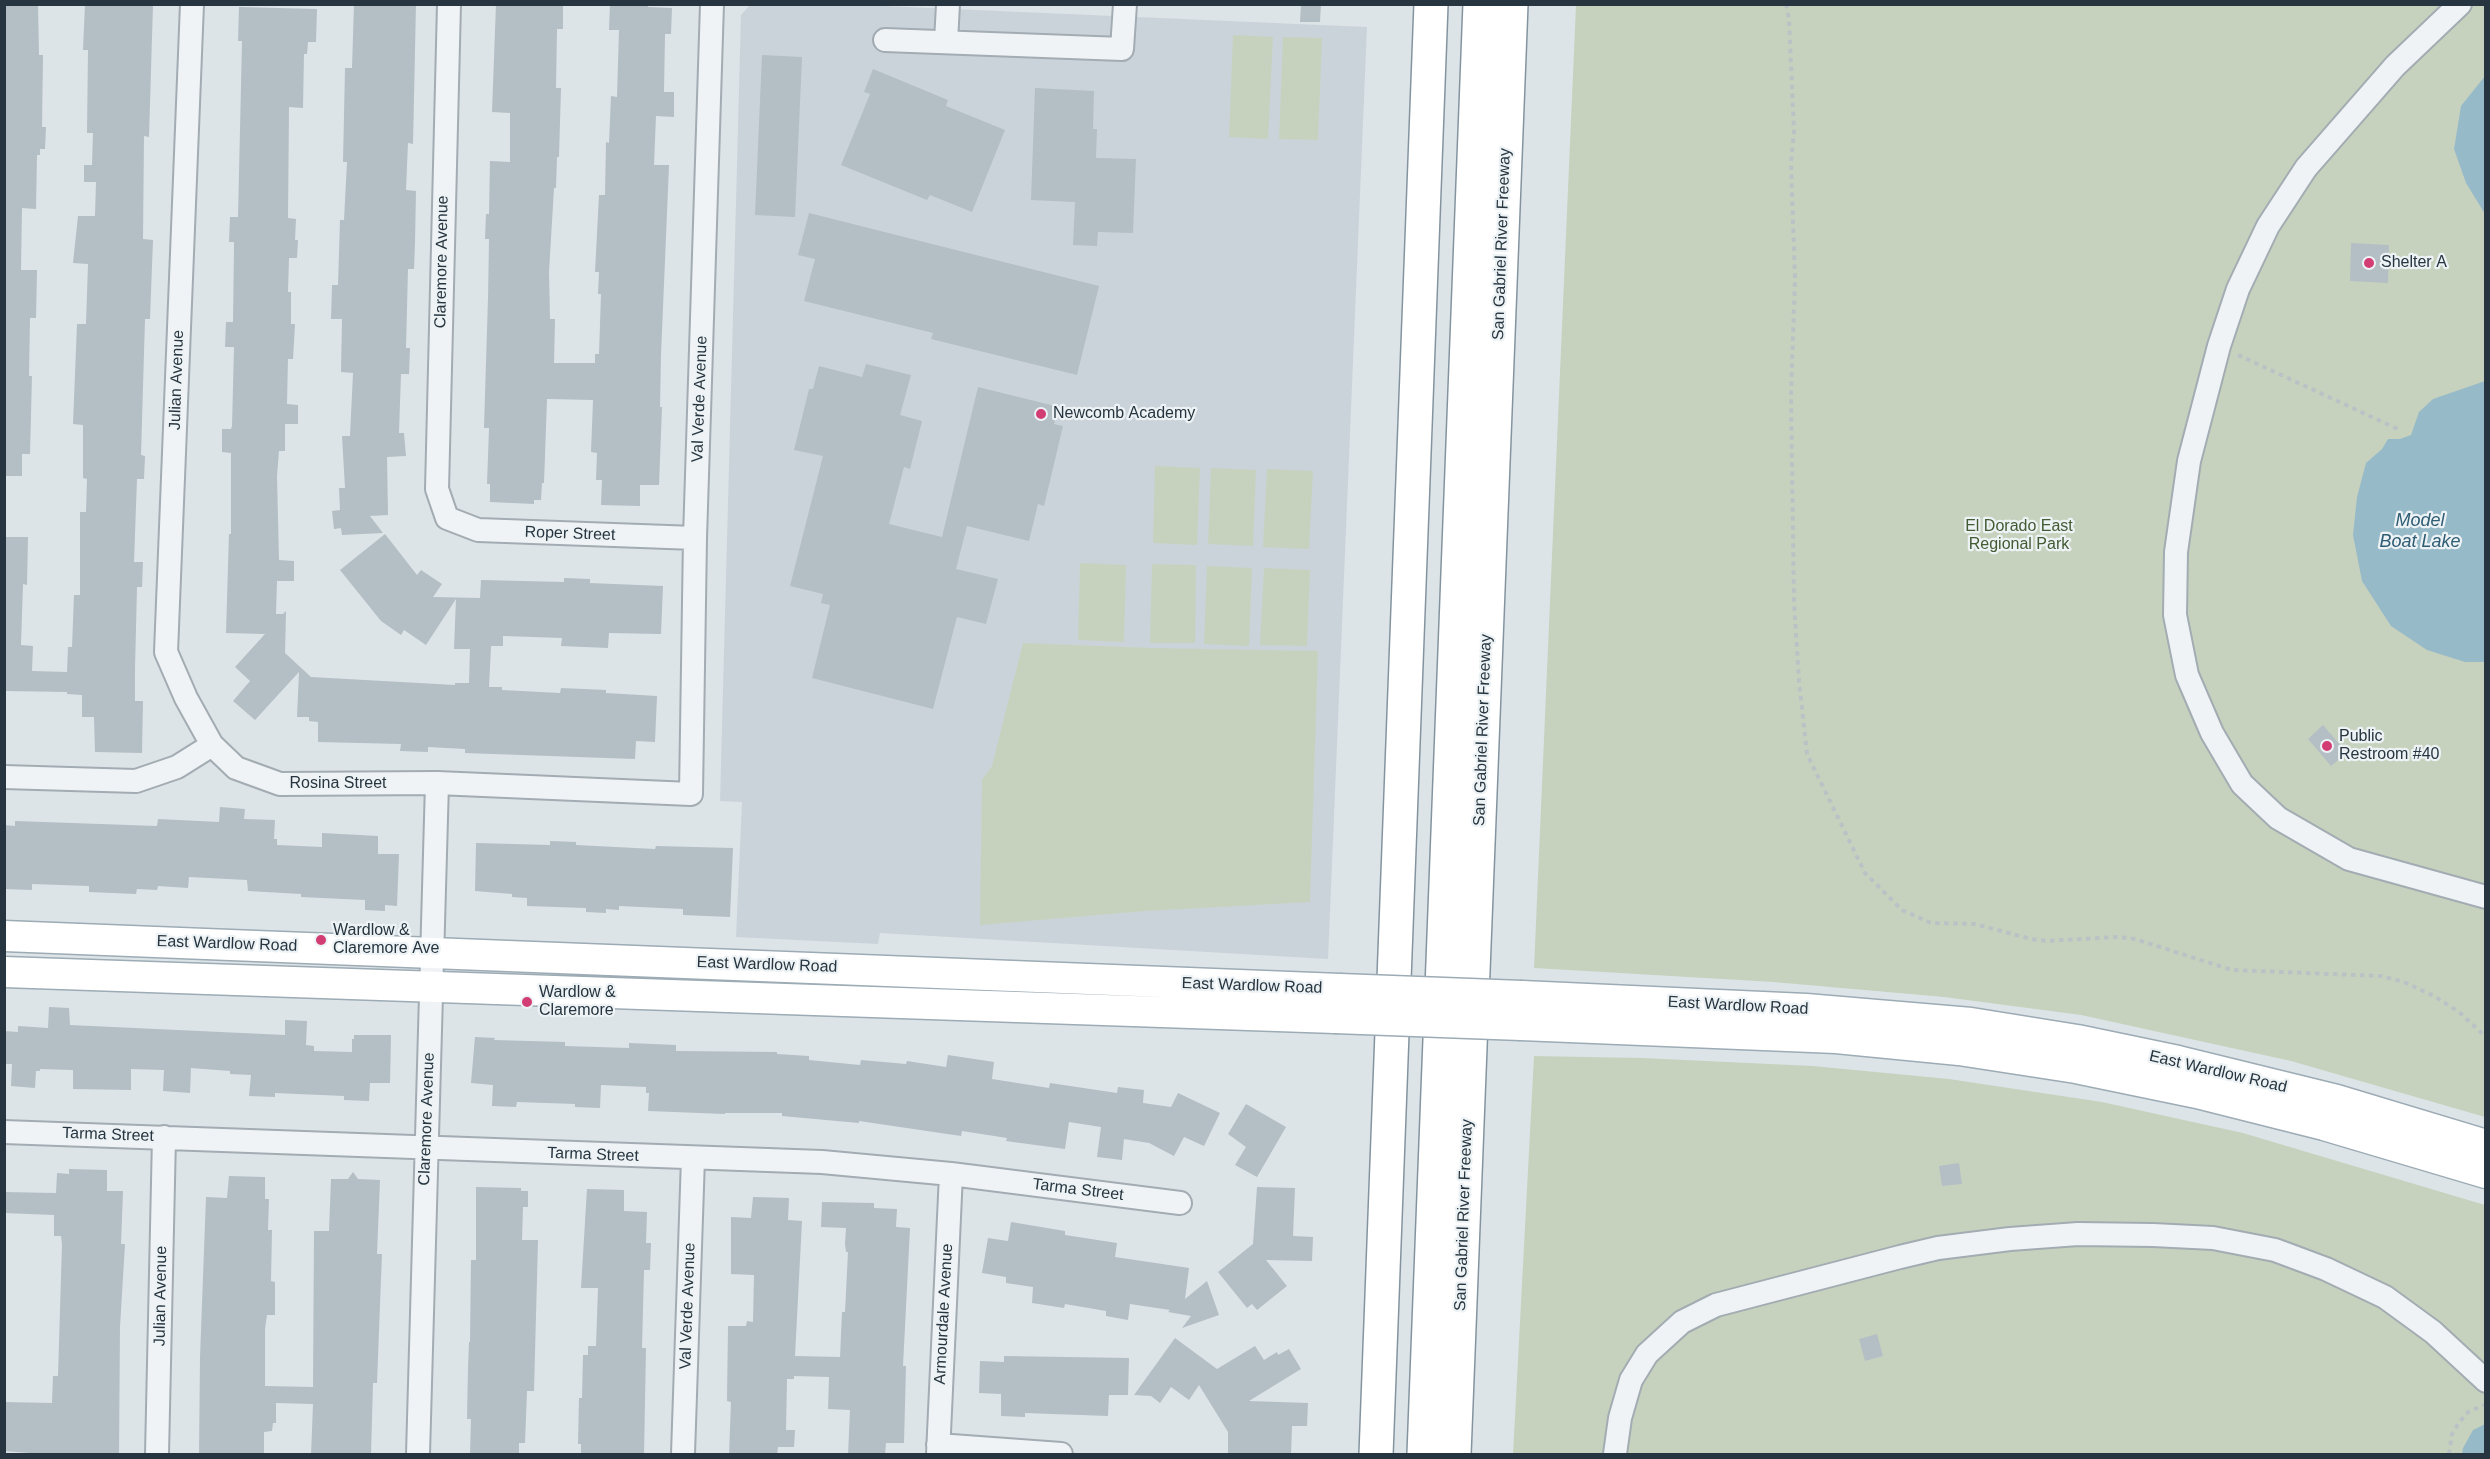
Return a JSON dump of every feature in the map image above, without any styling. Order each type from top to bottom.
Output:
[{"type":"highway","points":[[1376,1455],[1431,4]]},
{"type":"highway","points":[[1424,1455],[1480,4]]},
{"type":"highway","name":"San Gabriel River Freeway","points":[[1454,1455],[1510,4]]},
{"type":"main road","name":"East Wardlow Road","points":[[4,936],[1806,1009],[1982,1025],[2077,1040],[2178,1061],[2337,1100],[2486,1144]]},
{"type":"main road","name":"East Wardlow Road","points":[[4,972],[1335,1018],[1836,1038],[1959,1050],[2076,1068],[2198,1093],[2324,1125],[2486,1173]]},
{"type":"street","name":"Julian Avenue","points":[[192,4],[166,652],[186,698],[212,746]]},
{"type":"street","name":"Claremore Avenue","points":[[447,518],[437,489],[449,4]]},
{"type":"street","name":"Val Verde Avenue","points":[[691,794],[695,538],[712,4]]},
{"type":"street","points":[[946,42],[948,4]]},
{"type":"street","points":[[885,40],[1122,49],[1125,4]]},
{"type":"street","points":[[2460,4],[2395,66],[2306,168],[2268,226],[2238,289],[2219,346],[2189,460],[2176,552],[2175,615],[2187,675],[2212,733],[2242,784],[2278,818],[2349,858],[2486,897]]},
{"type":"street","name":"Roper Street","points":[[447,518],[478,530],[695,538]]},
{"type":"street","points":[[4,777],[136,781],[177,767],[212,746]]},
{"type":"street","name":"Rosina Street","points":[[212,746],[236,768],[280,784],[437,783],[691,794]]},
{"type":"street","name":"Claremore Avenue","points":[[418,1455],[437,783]]},
{"type":"street","name":"Tarma Street","points":[[4,1132],[822,1162],[951,1174],[1180,1203]]},
{"type":"street","name":"Julian Avenue","points":[[157,1455],[164,1137]]},
{"type":"street","name":"Val Verde Avenue","points":[[683,1455],[693,1158]]},
{"type":"street","name":"Armourdale Avenue","points":[[938,1450],[951,1174]]},
{"type":"street","points":[[1615,1455],[1620,1418],[1631,1380],[1647,1353],[1682,1322],[1716,1305],[1900,1257],[1938,1248],[2010,1239],[2078,1234],[2153,1235],[2213,1238],[2275,1251],[2326,1269],[2385,1297],[2433,1332],[2486,1381]]},
{"type":"street","points":[[938,1450],[1061,1455]]},
{"type":"path","points":[[1786,4],[1789,19],[1794,131],[1791,163],[1795,278],[1791,395],[1794,602],[1799,681],[1807,754],[1865,873],[1902,910],[1931,922],[1975,924],[2047,941],[2117,937],[2134,939],[2232,970],[2381,976],[2404,982],[2434,996],[2459,1012],[2486,1037]]},
{"type":"path","points":[[2219,346],[2400,430]]},
{"type":"path","points":[[2449,1455],[2452,1434],[2458,1424],[2468,1412],[2486,1404]]},
{"type":"shaded area","name":"Newcomb Academy","points":[[750,5],[861,5],[1367,27],[1328,959],[880,933],[878,944],[736,937],[742,802],[720,801],[741,15]]},
{"type":"green space","name":"El Dorado East Regional Park","points":[[1576,5],[2485,5],[2485,1117],[2291,1061],[2081,1015],[1944,997],[1773,982],[1534,968]]},
{"type":"green space","points":[[1233,35],[1273,37],[1268,139],[1229,137]]},
{"type":"green space","points":[[1283,37],[1322,38],[1318,140],[1279,139]]},
{"type":"green space","points":[[1155,466],[1200,468],[1197,545],[1153,543]]},
{"type":"green space","points":[[1211,468],[1256,470],[1253,546],[1208,544]]},
{"type":"green space","points":[[1267,469],[1313,471],[1309,549],[1263,547]]},
{"type":"green space","points":[[1080,563],[1126,565],[1124,642],[1078,640]]},
{"type":"green space","points":[[1152,564],[1196,565],[1195,643],[1150,643]]},
{"type":"green space","points":[[1207,566],[1252,568],[1249,646],[1204,644]]},
{"type":"green space","points":[[1264,568],[1310,570],[1307,646],[1260,645]]},
{"type":"green space","points":[[1023,643],[1318,651],[1310,902],[1146,911],[980,925],[982,780],[992,766]]},
{"type":"green space","points":[[1534,1056],[1643,1058],[1813,1066],[1949,1079],[2102,1102],[2243,1133],[2485,1205],[2485,1454],[1513,1454]]},
{"type":"water","points":[[2485,76],[2485,214],[2466,183],[2454,149],[2461,106]]},
{"type":"water","name":"Model Boat Lake","points":[[2485,381],[2485,662],[2465,662],[2427,650],[2391,626],[2362,581],[2353,535],[2357,497],[2366,463],[2382,449],[2388,439],[2400,439],[2411,435],[2419,412],[2433,399]]},
{"type":"water","points":[[2485,1424],[2485,1454],[2462,1454],[2473,1430]]},
{"type":"building","points":[[4,4],[38,4],[39,55],[43,55],[42,127],[46,127],[45,149],[40,149],[40,155],[37,155],[36,209],[22,208],[21,270],[37,270],[36,318],[30,318],[29,376],[32,376],[30,454],[22,454],[22,476],[4,476]]},
{"type":"building","points":[[85,4],[153,4],[149,137],[144,136],[143,239],[153,240],[150,319],[145,319],[141,455],[145,456],[144,479],[137,479],[134,562],[143,562],[142,587],[137,587],[135,669],[135,701],[143,701],[142,753],[95,752],[94,717],[82,717],[82,695],[67,694],[67,692],[4,691],[4,537],[28,537],[27,585],[23,584],[21,645],[33,646],[32,671],[67,672],[68,647],[72,647],[74,595],[80,595],[80,512],[86,512],[87,479],[83,478],[83,425],[73,424],[77,324],[86,324],[88,264],[73,263],[78,216],[95,216],[96,182],[84,182],[84,165],[92,165],[93,133],[87,133],[88,50],[83,50]]},
{"type":"building","points":[[354,4],[416,4],[413,144],[408,143],[406,190],[416,191],[415,243],[414,269],[408,269],[406,348],[410,348],[409,374],[401,374],[399,433],[404,433],[406,456],[387,457],[388,515],[370,516],[383,533],[342,535],[341,528],[334,529],[332,511],[340,510],[339,488],[345,488],[342,436],[350,436],[353,373],[341,372],[342,319],[331,319],[332,285],[338,285],[340,220],[344,220],[347,162],[343,162],[345,68],[352,68]]},
{"type":"building","points":[[496,4],[563,4],[563,29],[557,29],[556,88],[561,88],[559,157],[557,157],[556,188],[554,188],[549,272],[550,319],[555,319],[554,363],[595,363],[595,354],[599,354],[601,294],[598,294],[599,272],[595,272],[599,195],[605,195],[606,142],[609,143],[611,96],[617,97],[619,30],[609,30],[610,4],[648,4],[648,7],[672,8],[671,34],[665,34],[664,92],[674,92],[674,117],[656,116],[654,165],[669,165],[661,355],[659,485],[640,485],[640,506],[601,505],[602,480],[596,480],[597,453],[591,452],[593,400],[547,399],[544,483],[542,483],[541,500],[534,500],[534,504],[490,502],[490,484],[487,484],[489,428],[484,428],[489,239],[485,239],[486,214],[489,214],[490,161],[510,162],[510,113],[492,112]]},
{"type":"building","points":[[1301,4],[1321,4],[1320,22],[1300,22]]},
{"type":"building","points":[[239,7],[317,9],[316,42],[308,42],[307,54],[304,54],[303,108],[289,107],[288,218],[296,219],[295,240],[298,240],[297,258],[289,258],[288,292],[291,292],[291,324],[295,324],[293,359],[288,359],[287,404],[298,405],[298,424],[285,424],[285,451],[279,451],[277,476],[279,560],[294,561],[294,581],[277,581],[276,614],[283,614],[286,611],[285,653],[311,677],[455,685],[455,683],[469,683],[470,649],[454,649],[456,599],[426,645],[404,630],[401,635],[381,621],[340,570],[385,534],[417,575],[421,570],[442,584],[433,597],[480,598],[481,580],[564,582],[564,578],[590,579],[590,583],[663,586],[661,634],[609,633],[608,648],[561,646],[562,638],[503,636],[503,646],[491,646],[489,687],[502,687],[502,690],[560,693],[561,688],[606,690],[606,693],[657,696],[655,742],[636,741],[635,759],[465,753],[465,749],[428,747],[428,752],[400,751],[401,744],[318,742],[318,722],[309,721],[309,717],[297,717],[299,672],[255,720],[233,701],[250,681],[235,667],[265,634],[226,633],[229,534],[231,534],[231,453],[222,452],[222,429],[231,429],[232,426],[234,347],[225,347],[226,322],[233,322],[234,242],[229,242],[230,217],[238,217],[242,41],[238,41]]},
{"type":"building","points":[[762,55],[802,57],[795,217],[755,215]]},
{"type":"building","points":[[873,69],[948,100],[946,106],[1005,130],[972,212],[930,195],[927,200],[841,165],[870,94],[864,92]]},
{"type":"building","points":[[1035,88],[1094,91],[1093,129],[1097,129],[1096,158],[1136,159],[1133,233],[1098,232],[1097,246],[1073,245],[1075,202],[1031,200]]},
{"type":"building","points":[[809,213],[1099,286],[1077,375],[931,339],[933,333],[804,301],[815,259],[798,255]]},
{"type":"building","name":"Shelter A","points":[[2351,243],[2389,245],[2388,283],[2350,281]]},
{"type":"building","points":[[866,364],[911,375],[900,415],[922,421],[910,469],[904,467],[889,524],[942,537],[978,387],[1059,407],[1054,424],[1063,426],[1044,506],[1038,504],[1029,541],[967,526],[956,569],[998,579],[986,624],[957,617],[933,709],[812,678],[830,605],[821,603],[823,594],[790,586],[823,456],[794,450],[809,389],[813,389],[819,366],[862,377]]},
{"type":"building","name":"Public Restroom #40","points":[[2323,725],[2347,753],[2331,766],[2308,739]]},
{"type":"building","points":[[220,807],[245,809],[244,819],[275,820],[274,839],[277,839],[277,845],[322,847],[322,833],[378,836],[378,854],[399,854],[397,906],[385,905],[385,911],[365,910],[365,900],[301,897],[301,894],[248,891],[247,880],[189,877],[188,888],[158,886],[157,890],[137,889],[136,894],[89,892],[89,886],[32,884],[32,890],[4,889],[4,825],[15,826],[15,821],[157,826],[158,819],[219,822]]},
{"type":"building","points":[[550,841],[576,842],[576,845],[655,849],[656,846],[733,848],[730,917],[683,915],[683,909],[619,906],[619,910],[606,909],[606,913],[586,912],[586,908],[527,906],[527,898],[512,897],[512,894],[475,891],[476,843],[550,845]]},
{"type":"building","points":[[49,1007],[69,1008],[70,1025],[285,1035],[285,1020],[307,1021],[306,1045],[314,1046],[314,1051],[352,1052],[354,1035],[391,1035],[390,1083],[370,1083],[369,1101],[344,1100],[344,1096],[275,1093],[275,1097],[249,1096],[251,1075],[191,1068],[190,1093],[163,1091],[164,1070],[131,1069],[131,1090],[73,1089],[73,1070],[40,1069],[36,1071],[35,1088],[11,1086],[12,1064],[4,1064],[4,1031],[18,1032],[18,1026],[48,1028]]},
{"type":"building","points":[[475,1037],[495,1038],[494,1040],[565,1042],[565,1046],[629,1048],[629,1043],[676,1045],[676,1051],[777,1052],[777,1054],[809,1056],[809,1060],[860,1065],[861,1060],[906,1064],[907,1061],[946,1067],[948,1055],[994,1062],[992,1079],[1049,1088],[1050,1083],[1117,1093],[1118,1087],[1144,1090],[1143,1103],[1171,1107],[1178,1093],[1220,1113],[1204,1146],[1184,1137],[1174,1156],[1149,1143],[1124,1139],[1122,1160],[1097,1157],[1101,1127],[1069,1122],[1065,1149],[1006,1141],[1007,1138],[962,1131],[961,1136],[859,1121],[859,1123],[782,1116],[782,1113],[725,1114],[648,1111],[649,1093],[646,1093],[646,1087],[601,1085],[600,1108],[575,1107],[575,1104],[517,1102],[516,1107],[492,1106],[493,1085],[471,1083]]},
{"type":"building","points":[[1246,1104],[1286,1127],[1257,1177],[1235,1165],[1246,1147],[1228,1134]]},
{"type":"building","points":[[1959,1163],[1962,1184],[1942,1186],[1939,1166]]},
{"type":"building","points":[[69,1169],[107,1170],[107,1191],[123,1191],[121,1244],[125,1244],[120,1327],[119,1455],[55,1455],[4,1451],[4,1402],[52,1403],[53,1376],[58,1376],[62,1245],[61,1236],[54,1236],[54,1215],[4,1213],[4,1192],[56,1193],[57,1173],[69,1174]]},
{"type":"building","points":[[353,1172],[358,1179],[380,1180],[377,1254],[382,1254],[377,1383],[373,1383],[371,1455],[311,1455],[313,1404],[276,1403],[276,1423],[273,1423],[272,1431],[264,1432],[264,1455],[199,1455],[206,1197],[227,1198],[229,1176],[265,1177],[265,1199],[269,1199],[268,1230],[272,1230],[271,1281],[275,1282],[275,1315],[267,1315],[265,1329],[265,1386],[313,1387],[314,1231],[329,1231],[331,1179],[348,1179]]},
{"type":"building","points":[[476,1187],[521,1188],[521,1191],[528,1191],[528,1207],[523,1207],[522,1240],[538,1240],[534,1391],[527,1391],[525,1443],[519,1443],[519,1455],[470,1455],[471,1419],[467,1419],[468,1368],[471,1260],[476,1260]]},
{"type":"building","points":[[1257,1187],[1295,1188],[1293,1236],[1313,1237],[1312,1261],[1266,1260],[1287,1286],[1257,1310],[1252,1304],[1247,1308],[1218,1272],[1253,1244]]},
{"type":"building","points":[[587,1189],[624,1190],[624,1211],[647,1212],[646,1243],[651,1243],[650,1270],[644,1270],[642,1348],[646,1348],[644,1455],[581,1455],[581,1444],[578,1444],[583,1355],[588,1355],[588,1346],[596,1346],[598,1288],[581,1288]]},
{"type":"building","points":[[753,1197],[789,1198],[788,1220],[802,1221],[795,1356],[840,1357],[848,1252],[846,1252],[845,1244],[846,1228],[821,1227],[822,1202],[874,1203],[874,1208],[897,1209],[896,1227],[910,1228],[903,1366],[906,1366],[904,1443],[886,1443],[885,1455],[848,1455],[850,1410],[828,1409],[829,1377],[794,1376],[794,1379],[787,1379],[786,1430],[795,1430],[794,1447],[778,1447],[777,1455],[729,1455],[731,1402],[727,1401],[728,1326],[746,1326],[747,1321],[753,1322],[754,1275],[731,1274],[731,1217],[751,1218]]},
{"type":"building","points":[[1011,1222],[1065,1231],[1065,1235],[1117,1243],[1115,1257],[1189,1268],[1185,1299],[1207,1281],[1219,1315],[1182,1328],[1191,1316],[1168,1312],[1170,1310],[1130,1304],[1128,1320],[1106,1316],[1106,1311],[1065,1304],[1064,1308],[1032,1303],[1033,1287],[1006,1283],[1006,1277],[982,1273],[988,1238],[1008,1241]]},
{"type":"building","points":[[1877,1334],[1883,1356],[1865,1361],[1859,1339]]},
{"type":"building","points":[[1175,1338],[1217,1369],[1255,1346],[1264,1360],[1277,1352],[1278,1355],[1289,1349],[1301,1369],[1249,1401],[1308,1403],[1307,1426],[1292,1426],[1291,1455],[1228,1455],[1228,1432],[1199,1385],[1189,1400],[1171,1387],[1160,1403],[1151,1396],[1134,1395]]},
{"type":"building","points":[[1004,1356],[1129,1358],[1128,1395],[1109,1395],[1108,1416],[1025,1413],[1025,1417],[1001,1416],[1001,1394],[979,1393],[980,1361],[1004,1362]]},
{"type":"place","name":"Shelter A","points":[[2369,263]]},
{"type":"place","name":"Newcomb Academy","points":[[1041,414]]},
{"type":"place","name":"Public Restroom #40","points":[[2327,746]]},
{"type":"place","name":"Wardlow & Claremore Ave","points":[[321,940]]},
{"type":"place","name":"Wardlow & Claremore","points":[[527,1002]]}]
